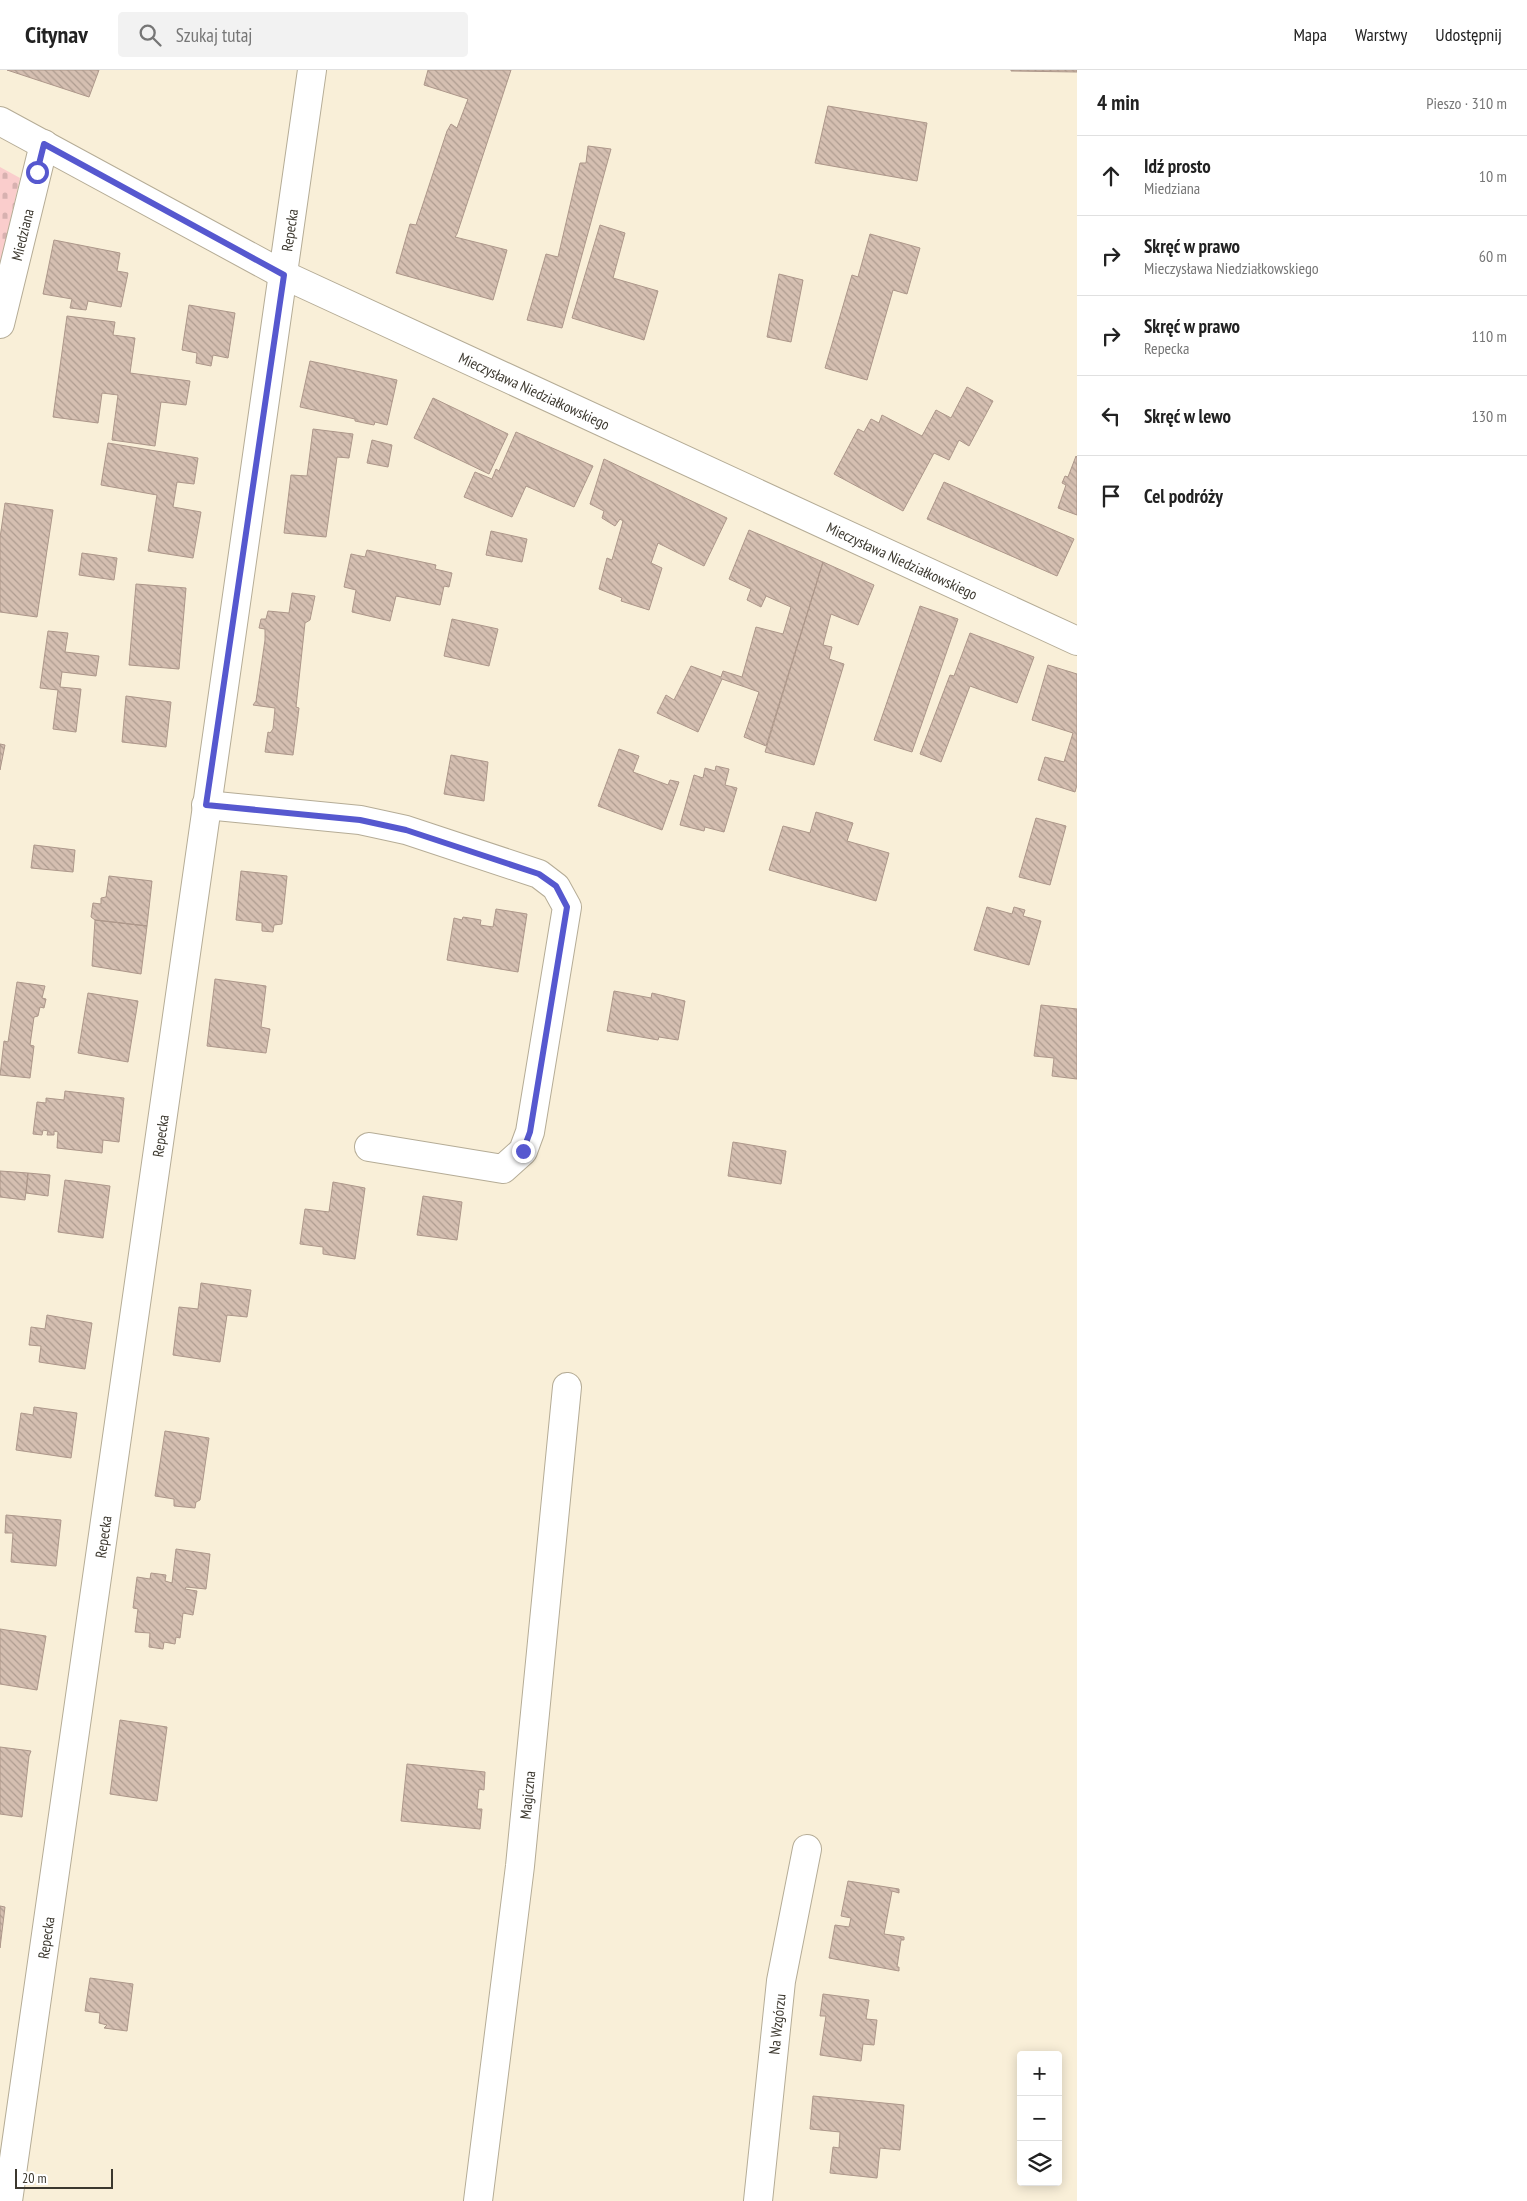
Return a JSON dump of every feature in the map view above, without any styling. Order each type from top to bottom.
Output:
[{"type":"street","name":"Repecka","points":[[8,2201],[312,70]]},
{"type":"street","name":"Mieczysława Niedziałkowskiego","points":[[0,121],[284,275],[1077,641]]},
{"type":"street","name":"Miedziana","points":[[0,324],[44,144]]},
{"type":"street","points":[[206,805],[360,820],[406,830],[539,874],[556,886],[567,907],[530,1132],[523,1151],[503,1169],[369,1147]]},
{"type":"street","name":"Magiczna","points":[[478,2201],[520,1866],[567,1387]]},
{"type":"street","name":"Na Wzgórzu","points":[[758,2201],[780,1982],[807,1849]]},
{"type":"green space","points":[[0,167],[20,178],[0,266]]},
{"type":"building","points":[[7,70],[99,70],[89,97]]},
{"type":"building","points":[[428,70],[511,70],[455,237],[507,250],[493,300],[396,273],[410,224],[416,225],[447,131],[451,124],[457,128],[468,99],[424,85]]},
{"type":"building","points":[[1077,70],[1077,72],[1011,71]]},
{"type":"building","points":[[828,106],[927,123],[917,181],[815,163]]},
{"type":"building","points":[[588,146],[611,149],[562,328],[527,320],[546,254],[558,257],[580,163],[586,163]]},
{"type":"building","points":[[600,225],[625,233],[613,278],[658,291],[644,340],[572,318]]},
{"type":"building","points":[[870,234],[920,248],[907,294],[893,290],[867,380],[825,368],[852,275],[858,277]]},
{"type":"building","points":[[54,240],[120,253],[117,271],[128,273],[121,307],[88,301],[86,310],[70,308],[72,299],[43,294]]},
{"type":"building","points":[[779,274],[803,280],[791,342],[767,337]]},
{"type":"building","points":[[189,305],[235,313],[228,358],[213,355],[211,366],[196,363],[197,353],[182,350]]},
{"type":"building","points":[[67,316],[115,322],[113,335],[135,338],[130,373],[190,381],[186,405],[161,402],[155,446],[112,440],[118,395],[102,393],[98,423],[53,417]]},
{"type":"building","points":[[310,361],[397,380],[387,425],[375,422],[374,425],[300,407]]},
{"type":"building","points":[[967,387],[993,401],[969,446],[959,440],[949,460],[934,453],[903,511],[834,474],[858,429],[864,432],[871,419],[879,423],[882,415],[922,436],[936,410],[951,418]]},
{"type":"building","points":[[433,398],[508,434],[489,474],[414,438]]},
{"type":"building","points":[[313,429],[353,434],[349,458],[337,457],[326,537],[284,533],[291,475],[307,476]]},
{"type":"building","points":[[516,432],[593,466],[574,507],[526,486],[512,517],[464,497],[475,472],[492,479],[496,469],[499,471]]},
{"type":"building","points":[[372,440],[392,445],[388,467],[367,463]]},
{"type":"building","points":[[108,443],[198,458],[194,484],[177,482],[173,507],[201,512],[193,558],[148,551],[157,495],[101,485]]},
{"type":"building","points":[[1076,456],[1077,515],[1058,508],[1066,485],[1062,483],[1065,476],[1068,477]]},
{"type":"building","points":[[604,459],[727,518],[704,566],[658,543],[651,563],[662,568],[649,610],[621,601],[622,598],[599,589],[607,558],[612,560],[623,521],[620,519],[615,526],[602,518],[604,511],[590,504]]},
{"type":"building","points":[[944,482],[1074,539],[1057,576],[927,519]]},
{"type":"building","points":[[5,503],[53,510],[37,617],[0,612],[0,538]]},
{"type":"building","points":[[749,530],[823,562],[766,746],[744,737],[759,692],[722,679],[698,732],[657,713],[666,695],[674,700],[691,666],[721,677],[723,671],[742,677],[756,627],[783,634],[791,607],[766,596],[761,607],[747,600],[751,589],[729,579]]},
{"type":"building","points":[[491,531],[527,539],[522,562],[486,555]]},
{"type":"building","points":[[367,550],[436,565],[435,569],[452,573],[449,587],[444,586],[440,605],[396,596],[390,621],[352,612],[356,590],[344,587],[351,554],[365,557]]},
{"type":"building","points":[[82,553],[117,558],[114,580],[79,575]]},
{"type":"building","points":[[823,562],[874,585],[858,625],[831,614],[823,645],[832,647],[829,659],[844,664],[814,765],[765,752]]},
{"type":"building","points":[[136,584],[186,588],[179,669],[129,665]]},
{"type":"building","points":[[292,593],[315,596],[310,620],[305,623],[296,707],[299,708],[293,755],[265,752],[268,732],[270,733],[273,729],[275,708],[253,705],[256,701],[265,640],[265,629],[259,628],[261,619],[266,619],[268,611],[289,613]]},
{"type":"building","points":[[920,606],[958,619],[912,752],[874,740]]},
{"type":"building","points":[[452,619],[498,629],[489,666],[444,656]]},
{"type":"building","points":[[48,631],[68,633],[65,652],[99,656],[96,676],[62,672],[60,687],[81,689],[76,732],[53,729],[58,690],[40,688]]},
{"type":"building","points":[[970,633],[1034,657],[1017,703],[970,686],[941,762],[920,754],[950,675],[954,676]]},
{"type":"building","points":[[1048,665],[1077,674],[1077,785],[1075,792],[1038,780],[1045,757],[1064,762],[1073,733],[1032,720]]},
{"type":"building","points":[[126,696],[171,702],[166,747],[122,742]]},
{"type":"building","points":[[0,744],[5,745],[0,770]]},
{"type":"building","points":[[619,749],[639,756],[633,772],[668,785],[670,780],[679,782],[662,830],[598,806]]},
{"type":"building","points":[[451,755],[488,762],[484,801],[444,794]]},
{"type":"building","points":[[716,766],[729,769],[725,785],[737,788],[724,832],[705,827],[704,831],[680,825],[694,775],[703,778],[705,768],[715,771]]},
{"type":"building","points":[[816,812],[853,823],[847,841],[889,853],[876,901],[769,870],[783,826],[810,833]]},
{"type":"building","points":[[1036,818],[1066,826],[1050,885],[1019,877]]},
{"type":"building","points":[[34,845],[75,850],[73,872],[31,868]]},
{"type":"building","points":[[241,871],[287,876],[282,924],[274,925],[273,932],[262,931],[262,923],[236,920]]},
{"type":"building","points":[[109,876],[152,881],[147,926],[95,920],[91,917],[93,903],[101,904],[101,898],[106,897]]},
{"type":"building","points":[[987,907],[1012,914],[1014,907],[1025,910],[1023,916],[1041,921],[1029,965],[974,950]]},
{"type":"building","points":[[496,909],[527,914],[518,972],[447,960],[454,918],[462,920],[463,917],[481,920],[480,925],[493,927]]},
{"type":"building","points":[[95,920],[147,926],[141,974],[92,966]]},
{"type":"building","points":[[215,979],[266,986],[261,1027],[270,1029],[266,1053],[207,1046]]},
{"type":"building","points":[[17,982],[45,986],[42,998],[46,999],[44,1008],[40,1007],[38,1016],[34,1017],[30,1045],[34,1046],[30,1078],[0,1075],[4,1041],[8,1042]]},
{"type":"building","points":[[614,991],[651,998],[652,993],[685,1001],[678,1040],[659,1037],[658,1040],[607,1031]]},
{"type":"building","points":[[88,993],[138,1001],[128,1062],[78,1053]]},
{"type":"building","points":[[1041,1005],[1077,1009],[1077,1079],[1052,1076],[1054,1058],[1034,1056]]},
{"type":"building","points":[[65,1091],[124,1098],[119,1142],[103,1140],[102,1153],[57,1148],[58,1132],[54,1131],[54,1135],[47,1135],[48,1131],[43,1130],[42,1135],[33,1134],[37,1102],[46,1103],[46,1098],[64,1100]]},
{"type":"building","points":[[733,1142],[786,1151],[781,1184],[728,1176]]},
{"type":"building","points":[[0,1171],[28,1173],[25,1200],[0,1197]]},
{"type":"building","points":[[28,1173],[50,1175],[48,1196],[26,1193]]},
{"type":"building","points":[[65,1180],[110,1186],[103,1238],[58,1232]]},
{"type":"building","points":[[333,1182],[365,1188],[355,1259],[323,1254],[323,1247],[300,1244],[305,1209],[329,1212]]},
{"type":"building","points":[[423,1196],[462,1202],[457,1240],[417,1235]]},
{"type":"building","points":[[201,1283],[251,1290],[247,1317],[227,1315],[220,1362],[173,1355],[179,1307],[198,1309]]},
{"type":"building","points":[[47,1315],[92,1323],[85,1369],[39,1362],[41,1346],[29,1345],[31,1327],[45,1329]]},
{"type":"building","points":[[34,1407],[77,1413],[71,1458],[16,1450],[21,1413],[33,1415]]},
{"type":"building","points":[[165,1431],[209,1438],[200,1500],[196,1502],[195,1508],[174,1506],[174,1499],[155,1496]]},
{"type":"building","points":[[6,1515],[61,1520],[56,1566],[11,1562],[13,1533],[5,1533]]},
{"type":"building","points":[[176,1549],[210,1554],[206,1589],[186,1587],[185,1589],[197,1591],[193,1615],[183,1613],[180,1638],[176,1637],[175,1644],[164,1642],[163,1649],[149,1647],[150,1633],[135,1632],[138,1609],[133,1608],[137,1577],[150,1579],[151,1573],[166,1575],[165,1581],[172,1583]]},
{"type":"building","points":[[0,1629],[46,1636],[37,1690],[0,1684]]},
{"type":"building","points":[[120,1720],[167,1727],[157,1801],[110,1794]]},
{"type":"building","points":[[0,1747],[31,1751],[22,1817],[0,1814]]},
{"type":"building","points":[[407,1764],[485,1772],[484,1790],[479,1789],[477,1809],[482,1809],[480,1829],[401,1821]]},
{"type":"building","points":[[848,1881],[899,1889],[899,1893],[892,1891],[884,1934],[904,1937],[904,1940],[901,1940],[897,1967],[899,1967],[899,1971],[829,1958],[835,1925],[849,1927],[851,1918],[841,1916]]},
{"type":"building","points":[[0,1906],[5,1907],[0,1948]]},
{"type":"building","points":[[90,1978],[133,1984],[127,2031],[104,2028],[107,2025],[99,2023],[100,2013],[85,2011]]},
{"type":"building","points":[[823,1994],[869,2000],[866,2019],[877,2020],[874,2045],[863,2044],[861,2061],[820,2055],[826,2016],[820,2016]]},
{"type":"building","points":[[813,2096],[904,2105],[900,2150],[880,2148],[877,2178],[830,2173],[833,2147],[839,2148],[840,2132],[810,2129]]},
{"type":"route","points":[[37,172],[44,144],[284,275],[206,805],[360,820],[406,830],[539,874],[556,886],[567,907],[530,1132],[523,1151]]}]
